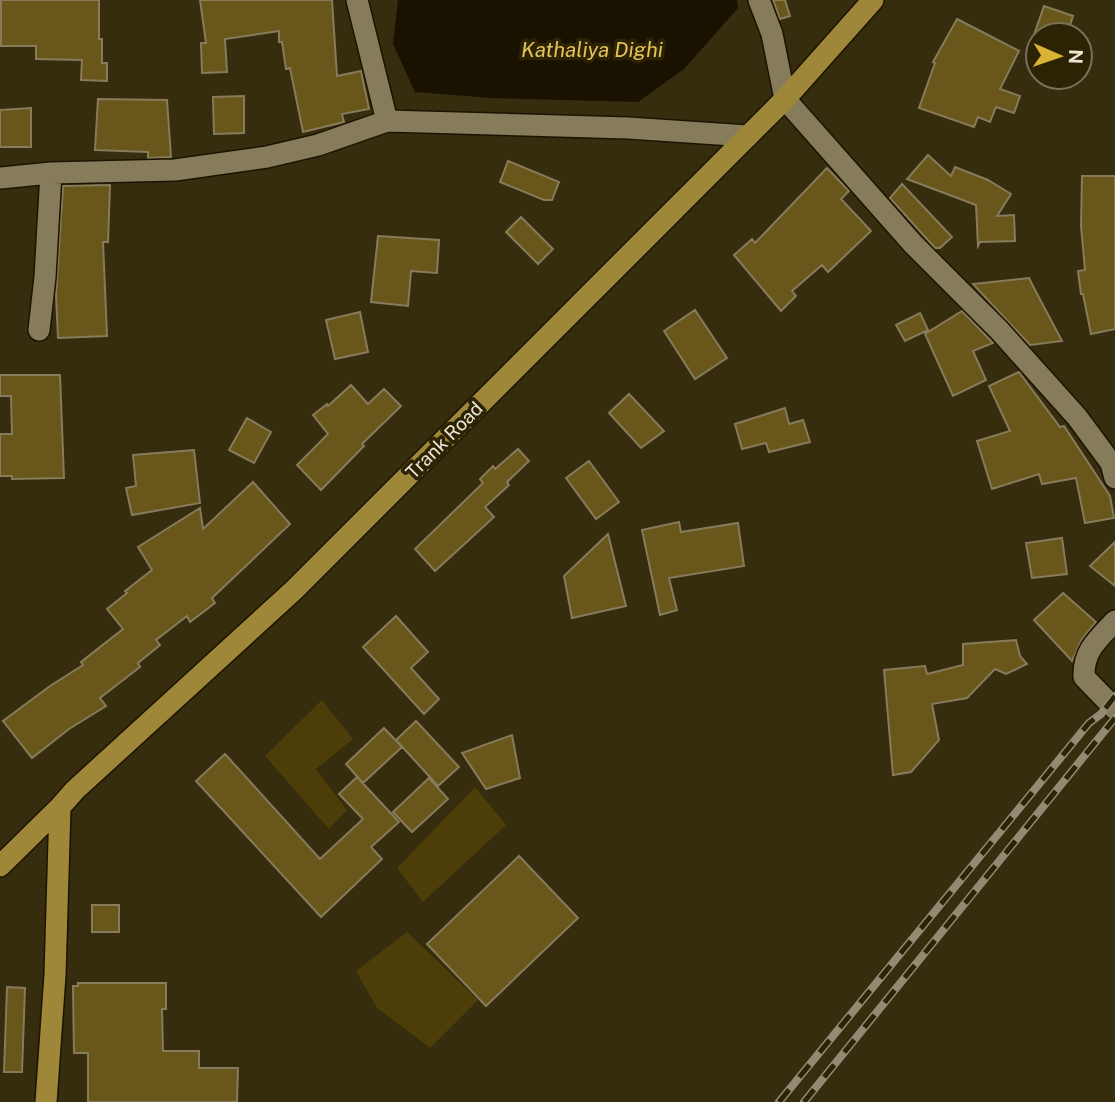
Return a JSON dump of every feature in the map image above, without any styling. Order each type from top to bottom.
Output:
[{"type":"main road","name":"Trank Road","points":[[0,866],[75,790],[294,590],[785,99],[873,0]]},
{"type":"main road","points":[[46,1102],[55,975],[60,807]]},
{"type":"street","points":[[356,0],[387,121]]},
{"type":"street","points":[[759,0],[772,34],[785,99],[913,244],[999,330],[1077,417],[1111,463],[1115,478]]},
{"type":"street","points":[[0,178],[51,173],[176,170],[267,157],[318,145],[387,121],[628,128],[748,136]]},
{"type":"street","points":[[39,330],[51,173]]},
{"type":"street","points":[[1115,621],[1092,646],[1083,662],[1084,677],[1115,709]]},
{"type":"shaded area","points":[[322,700],[353,739],[316,769],[347,810],[329,829],[265,756]]},
{"type":"shaded area","points":[[475,787],[506,825],[423,902],[397,868]]},
{"type":"shaded area","points":[[407,932],[478,1000],[430,1048],[377,1008],[356,971]]},
{"type":"water","name":"Kathaliya Dighi","points":[[398,0],[737,0],[738,8],[684,69],[638,102],[492,98],[415,92],[393,44]]},
{"type":"building","points":[[1,0],[99,0],[99,39],[102,39],[102,63],[107,63],[107,81],[81,80],[82,60],[36,59],[36,46],[1,46]]},
{"type":"building","points":[[200,0],[332,0],[337,76],[361,71],[369,109],[342,114],[344,122],[303,132],[290,68],[286,69],[282,42],[279,42],[279,31],[225,39],[227,72],[202,73],[201,43],[206,43]]},
{"type":"building","points":[[773,0],[785,0],[790,16],[780,19]]},
{"type":"building","points":[[1044,6],[1073,16],[1071,21],[1039,21]]},
{"type":"building","points":[[957,19],[1019,51],[1000,89],[1020,96],[1014,113],[996,107],[990,122],[978,117],[974,127],[919,108],[935,63],[933,62]]},
{"type":"building","points":[[244,96],[244,133],[214,134],[213,97]]},
{"type":"building","points":[[98,99],[167,100],[171,157],[148,158],[148,152],[95,150]]},
{"type":"building","points":[[31,108],[31,147],[0,147],[0,110]]},
{"type":"building","points":[[928,155],[951,176],[955,167],[988,180],[1011,194],[997,216],[1014,215],[1015,241],[980,242],[978,246],[976,205],[907,179]]},
{"type":"building","points":[[508,161],[559,182],[552,200],[544,200],[500,182]]},
{"type":"building","points":[[827,168],[849,191],[841,199],[871,231],[828,272],[822,265],[792,291],[796,296],[781,311],[734,255],[752,239],[755,243]]},
{"type":"building","points":[[1082,176],[1115,176],[1115,329],[1091,334],[1078,271],[1085,270],[1081,226]]},
{"type":"building","points":[[902,184],[952,237],[940,248],[935,248],[890,198]]},
{"type":"building","points":[[110,185],[108,242],[103,242],[107,336],[58,338],[56,295],[63,186]]},
{"type":"building","points":[[521,217],[553,249],[538,264],[506,232]]},
{"type":"building","points":[[378,236],[439,240],[437,273],[411,271],[408,306],[371,302]]},
{"type":"building","points":[[1029,278],[1062,341],[1030,345],[973,284]]},
{"type":"building","points":[[695,310],[727,358],[695,379],[664,331]]},
{"type":"building","points":[[962,311],[993,343],[973,351],[986,380],[953,396],[925,334]]},
{"type":"building","points":[[360,312],[368,352],[335,359],[326,320]]},
{"type":"building","points":[[920,313],[928,330],[905,341],[896,325]]},
{"type":"building","points":[[1019,372],[1060,427],[1064,426],[1110,496],[1114,518],[1085,523],[1076,478],[1042,484],[1039,474],[992,489],[977,441],[1010,431],[989,386]]},
{"type":"building","points":[[0,375],[60,375],[64,478],[12,479],[12,476],[0,476],[0,434],[12,434],[11,396],[0,396]]},
{"type":"building","points":[[351,385],[368,404],[384,389],[401,406],[321,490],[297,465],[328,434],[313,415],[327,404],[328,406]]},
{"type":"building","points":[[629,394],[664,431],[641,448],[609,413]]},
{"type":"building","points":[[785,408],[789,424],[803,420],[810,442],[769,452],[766,443],[742,449],[735,424]]},
{"type":"building","points":[[247,418],[271,432],[254,463],[229,450]]},
{"type":"building","points":[[518,449],[529,461],[507,482],[509,485],[485,507],[494,517],[435,571],[415,549],[483,483],[480,479],[493,466],[495,469]]},
{"type":"building","points":[[194,450],[200,503],[132,515],[126,488],[136,486],[133,455]]},
{"type":"building","points":[[589,461],[619,502],[596,519],[566,478]]},
{"type":"building","points":[[253,482],[290,524],[212,598],[215,603],[190,622],[187,616],[156,640],[160,645],[138,663],[140,667],[100,698],[106,706],[69,729],[32,758],[3,721],[83,665],[81,662],[123,629],[107,609],[152,570],[138,547],[200,508],[203,529]]},
{"type":"building","points":[[679,522],[681,532],[738,523],[744,566],[669,578],[677,610],[660,615],[642,530]]},
{"type":"building","points":[[608,534],[626,606],[572,618],[564,576]]},
{"type":"building","points":[[1062,538],[1067,574],[1032,578],[1026,543]]},
{"type":"building","points":[[1115,542],[1115,586],[1090,566]]},
{"type":"building","points":[[1063,593],[1096,622],[1082,639],[1072,661],[1034,620]]},
{"type":"building","points":[[396,616],[428,652],[411,668],[439,699],[424,714],[363,647]]},
{"type":"building","points":[[1016,640],[1020,656],[1027,664],[1006,674],[995,669],[967,698],[932,704],[939,740],[911,772],[893,775],[884,670],[925,666],[927,674],[963,665],[963,644]]},
{"type":"building","points":[[416,721],[459,767],[438,786],[396,740]]},
{"type":"building","points":[[384,728],[402,747],[363,783],[346,764]]},
{"type":"building","points":[[512,735],[520,778],[486,789],[462,753]]},
{"type":"building","points":[[225,754],[320,859],[363,819],[339,794],[357,777],[399,822],[371,847],[382,859],[321,917],[196,781]]},
{"type":"building","points":[[429,778],[448,799],[412,832],[393,812]]},
{"type":"building","points":[[519,856],[578,918],[486,1006],[427,944]]},
{"type":"building","points":[[92,905],[119,905],[119,932],[92,932]]},
{"type":"building","points":[[78,983],[166,983],[166,1009],[162,1009],[163,1051],[199,1051],[199,1068],[238,1068],[237,1102],[88,1102],[88,1053],[74,1053],[73,986],[78,986]]},
{"type":"building","points":[[7,987],[25,988],[22,1072],[4,1072]]},
{"type":"railway","points":[[779,1102],[1089,723],[1101,714],[1115,696]]},
{"type":"railway","points":[[804,1102],[1115,718]]}]
